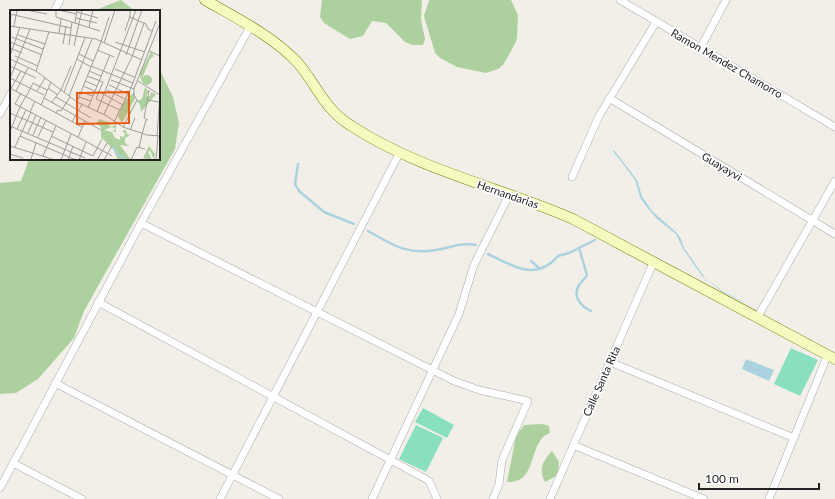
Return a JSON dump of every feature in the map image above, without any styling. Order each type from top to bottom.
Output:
[{"type":"street","points":[[55,10],[60,0]]},
{"type":"street","name":"Hernandarias","points":[[205,0],[250,27],[280,48],[298,64],[326,104],[337,116],[350,126],[400,152],[457,176],[545,207],[573,220],[757,318],[832,356]]},
{"type":"street","name":"Ramon Mendez Chamorro","points":[[620,0],[835,127]]},
{"type":"street","points":[[701,47],[726,0]]},
{"type":"street","points":[[572,177],[599,116],[656,22]]},
{"type":"street","points":[[0,488],[98,302],[250,27]]},
{"type":"street","points":[[0,114],[10,95]]},
{"type":"street","name":"Guayayvi","points":[[609,98],[835,234]]},
{"type":"street","points":[[220,499],[400,152]]},
{"type":"street","points":[[757,318],[835,181]]},
{"type":"street","points":[[372,499],[459,314],[474,265],[509,195]]},
{"type":"street","points":[[141,223],[432,371],[466,386],[528,401],[502,460],[499,484],[493,499]]},
{"type":"street","name":"Calle Santa Rita","points":[[550,499],[653,263]]},
{"type":"street","points":[[98,302],[429,481],[436,499]]},
{"type":"street","points":[[769,499],[794,438],[832,356]]},
{"type":"street","points":[[610,362],[794,438]]},
{"type":"street","points":[[55,384],[279,499]]},
{"type":"street","points":[[573,445],[704,499]]},
{"type":"street","points":[[13,463],[82,499]]},
{"type":"green space","points":[[121,0],[134,10],[98,10]]},
{"type":"green space","points":[[322,0],[422,0],[421,20],[425,39],[423,45],[412,45],[405,42],[386,23],[372,21],[363,36],[350,39],[324,23],[320,17]]},
{"type":"green space","points":[[429,0],[511,0],[518,15],[517,38],[503,65],[498,69],[486,73],[457,67],[440,58],[435,53],[424,16]]},
{"type":"green space","points":[[160,70],[173,97],[179,123],[175,149],[84,311],[74,338],[38,379],[16,393],[0,394],[0,183],[21,181],[29,160],[160,160]]},
{"type":"green space","points":[[791,348],[818,360],[800,396],[774,384]]},
{"type":"green space","points":[[423,408],[454,425],[447,438],[415,422]]},
{"type":"green space","points":[[543,424],[549,426],[550,433],[543,437],[538,444],[529,469],[524,476],[517,481],[507,482],[516,436],[524,425]]},
{"type":"green space","points":[[416,425],[443,438],[426,472],[399,459]]},
{"type":"green space","points":[[552,451],[559,462],[558,475],[545,482],[542,473],[542,465]]},
{"type":"water","points":[[614,150],[637,180],[642,196],[652,211],[677,233],[684,248],[705,278],[722,291],[754,307],[722,292],[702,276],[683,249],[676,234],[657,219],[645,205],[640,197],[635,180],[613,151]]},
{"type":"water","points":[[746,359],[774,370],[769,381],[742,369]]},
{"type":"waterway","points":[[298,164],[295,184],[299,191],[324,212],[354,224]]},
{"type":"waterway","points":[[368,231],[385,241],[408,250],[425,251],[460,245],[476,245]]},
{"type":"waterway","points":[[488,254],[515,267],[533,270],[550,264],[558,256],[569,253],[595,240]]},
{"type":"waterway","points":[[579,248],[587,275],[577,289],[577,297],[581,304],[591,311]]},
{"type":"waterway","points":[[531,261],[539,268]]}]
